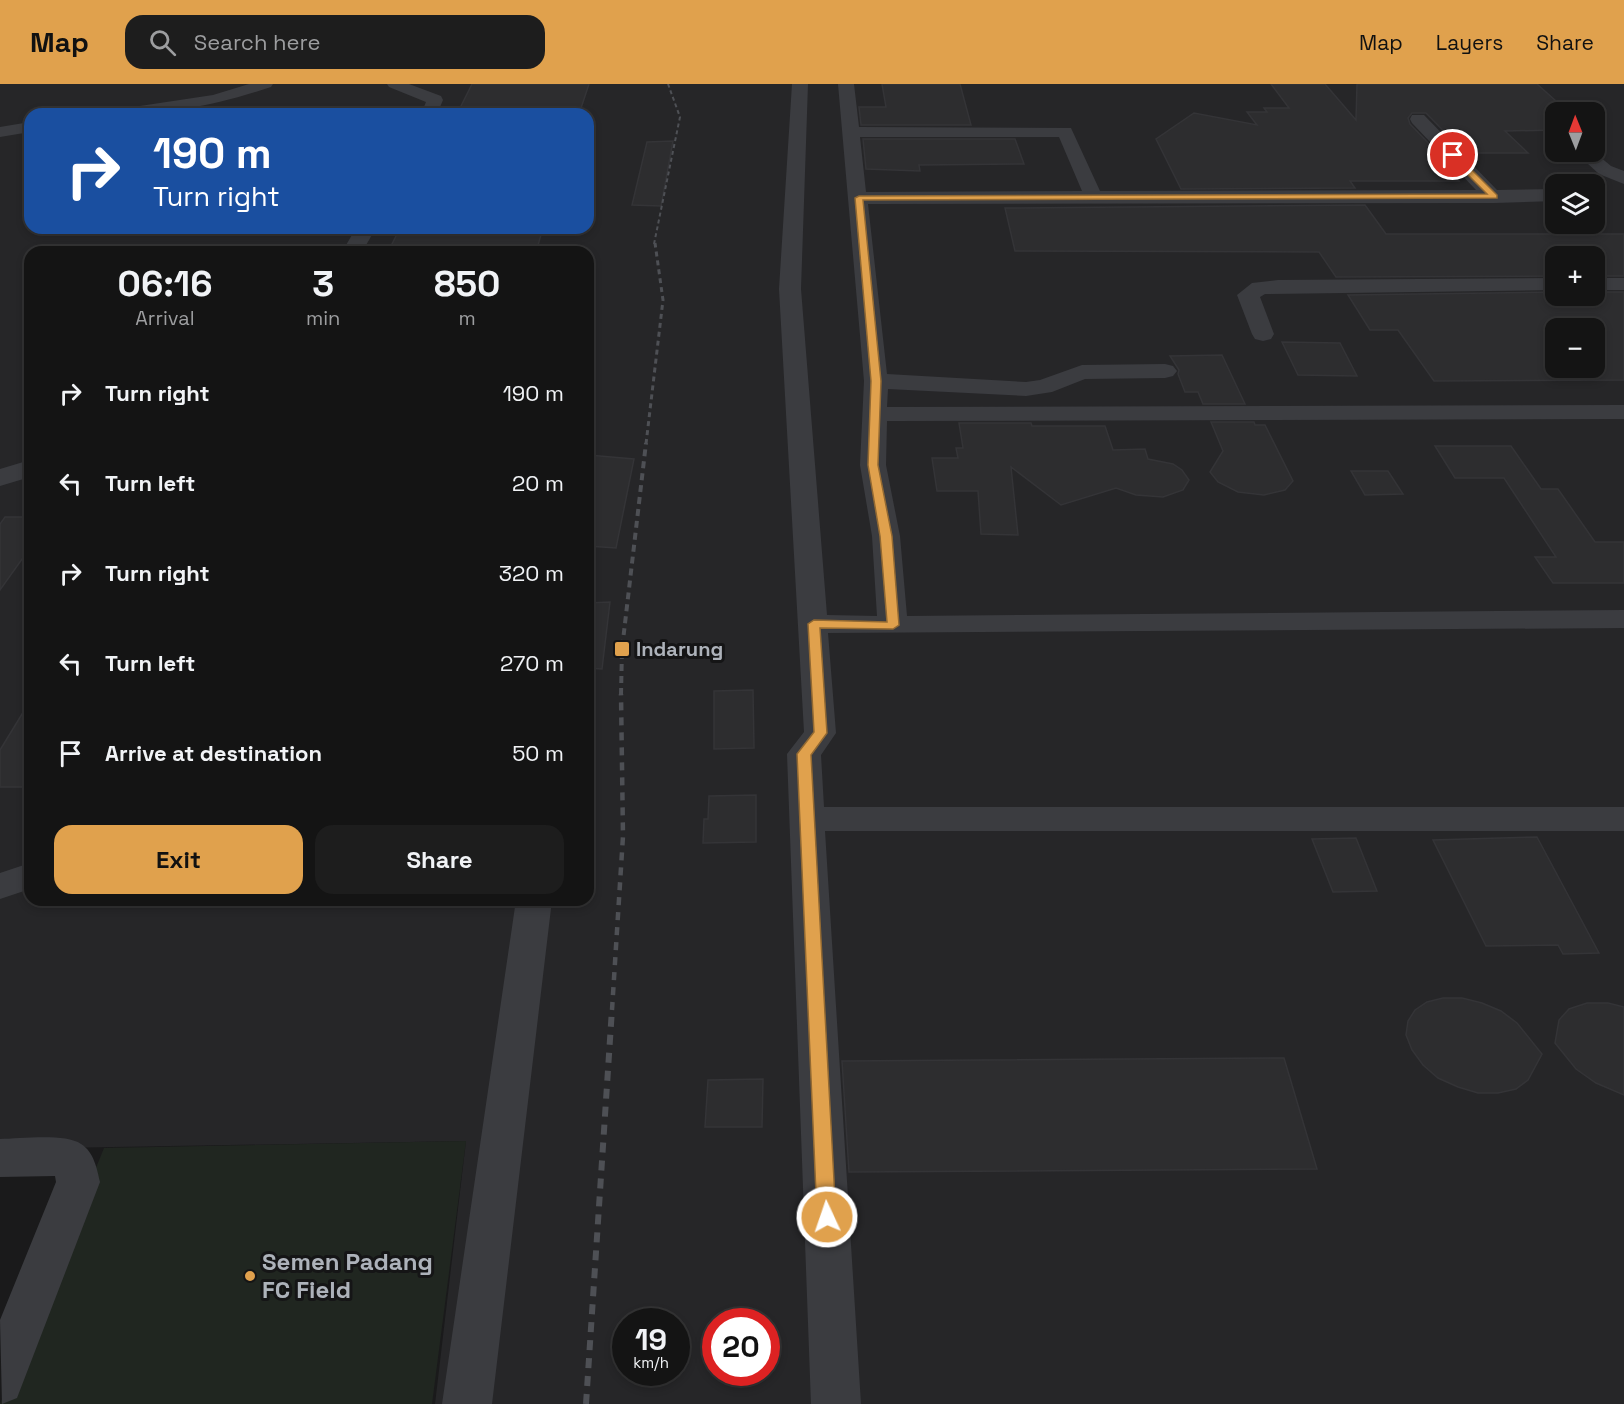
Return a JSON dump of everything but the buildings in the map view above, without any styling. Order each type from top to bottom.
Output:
[{"type":"street","points":[[161,108],[216,100],[265,84]]},
{"type":"street","points":[[395,84],[435,100],[432,108]]},
{"type":"street","points":[[800,84],[790,289],[820,733],[804,754],[836,1404]]},
{"type":"street","points":[[846,84],[876,381],[873,465],[886,536],[893,625]]},
{"type":"street","points":[[1418,119],[1494,197]]},
{"type":"street","points":[[0,132],[24,128]]},
{"type":"street","points":[[850,132],[1065,132],[1094,198]]},
{"type":"street","points":[[1596,162],[1621,187]]},
{"type":"street","points":[[859,198],[1545,195]]},
{"type":"street","points":[[1263,334],[1248,295],[1260,288],[1545,284]]},
{"type":"street","points":[[1605,284],[1624,284]]},
{"type":"street","points":[[876,381],[1026,389],[1044,387],[1082,372],[1165,371]]},
{"type":"street","points":[[876,414],[1624,412]]},
{"type":"street","points":[[0,478],[24,470]]},
{"type":"street","points":[[814,624],[1624,619]]},
{"type":"street","points":[[807,819],[1624,819]]},
{"type":"street","points":[[0,886],[24,878]]},
{"type":"street","points":[[466,1404],[533,906]]},
{"type":"street","points":[[0,1158],[66,1157],[75,1167],[78,1182],[0,1379]]},
{"type":"shaded area","points":[[0,84],[1624,84],[1624,1404],[435,1404],[466,1141],[0,1149]]},
{"type":"shaded area","name":"Semen Padang FC Field","points":[[466,1141],[432,1404],[0,1404],[104,1148]]},
{"type":"railway","points":[[654,244],[680,117],[668,84]]},
{"type":"railway","points":[[646,444],[663,300],[655,243]]},
{"type":"railway","points":[[621,695],[622,649],[646,443]]},
{"type":"railway","points":[[612,1010],[623,836],[621,695]]},
{"type":"railway","points":[[586,1404],[612,1009]]},
{"type":"place","name":"Indarung","points":[[622,649]]},
{"type":"place","name":"Semen Padang FC Field","points":[[250,1276]]},
{"type":"route","points":[[827,1217],[804,754],[820,733],[814,624],[893,625],[886,536],[873,465],[876,381],[859,198],[1494,197],[1453,155]]}]
